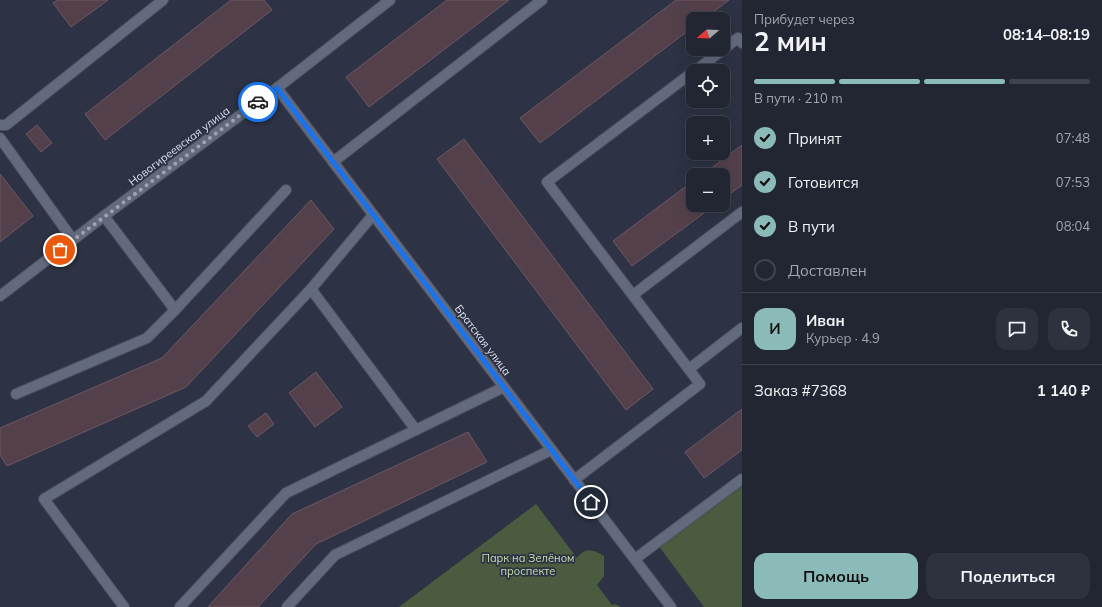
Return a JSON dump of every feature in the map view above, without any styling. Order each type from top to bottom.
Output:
[{"type":"street","points":[[0,125],[6,125],[163,0]]},
{"type":"street","name":"Новогиреевская улица","points":[[0,296],[72,240],[277,88],[390,0]]},
{"type":"street","points":[[333,162],[542,0]]},
{"type":"street","points":[[705,64],[741,39]]},
{"type":"street","points":[[574,480],[700,384],[547,182],[686,78]]},
{"type":"street","name":"Братская улица","points":[[277,88],[671,607]]},
{"type":"street","points":[[0,138],[72,240]]},
{"type":"street","points":[[16,394],[148,338],[286,190]]},
{"type":"street","points":[[633,295],[742,212]]},
{"type":"street","points":[[124,607],[44,499],[206,401],[311,289],[373,215]]},
{"type":"street","points":[[104,216],[175,310]]},
{"type":"street","points":[[311,289],[416,430]]},
{"type":"street","points":[[689,369],[742,328]]},
{"type":"street","points":[[180,607],[286,493],[504,387]]},
{"type":"street","points":[[287,607],[334,555],[551,450]]},
{"type":"street","points":[[635,560],[742,479]]},
{"type":"green space","points":[[742,483],[742,607],[704,607],[658,545]]},
{"type":"green space","name":"Парк на Зелёном проспекте","points":[[536,504],[577,558],[583,552],[589,550],[604,556],[604,576],[597,585],[612,605],[615,604],[621,607],[399,607]]},
{"type":"building","points":[[58,0],[108,0],[71,27],[53,3]]},
{"type":"building","points":[[231,0],[264,0],[272,10],[105,140],[85,114]]},
{"type":"building","points":[[447,0],[509,0],[369,107],[346,77]]},
{"type":"building","points":[[676,0],[729,0],[713,12],[686,12],[686,32],[540,143],[520,118]]},
{"type":"building","points":[[37,125],[52,143],[41,152],[26,134]]},
{"type":"building","points":[[464,139],[653,389],[626,410],[437,159]]},
{"type":"building","points":[[742,145],[742,185],[730,194],[730,168],[711,168],[722,160],[730,160],[730,154]]},
{"type":"building","points":[[0,174],[33,216],[0,242]]},
{"type":"building","points":[[686,186],[686,212],[705,212],[632,266],[613,241]]},
{"type":"building","points":[[311,200],[334,229],[186,387],[7,466],[0,455],[0,428],[162,358]]},
{"type":"building","points":[[316,372],[342,407],[315,427],[289,393]]},
{"type":"building","points":[[742,409],[742,450],[704,478],[685,452]]},
{"type":"building","points":[[266,413],[274,424],[257,437],[248,426]]},
{"type":"building","points":[[468,432],[487,462],[316,544],[258,607],[208,607],[292,514]]},
{"type":"way so far","points":[[60,250],[258,102]]},
{"type":"route","points":[[258,102],[277,88],[591,502]]}]
